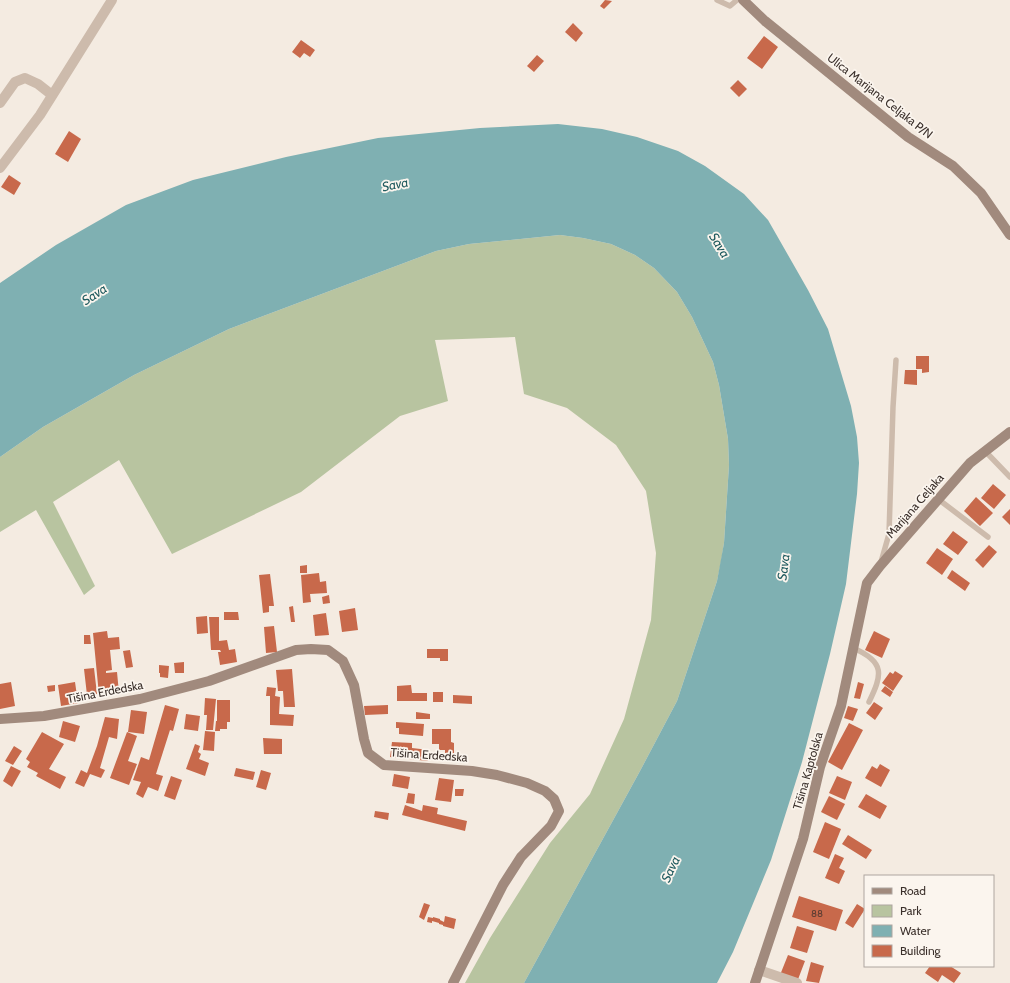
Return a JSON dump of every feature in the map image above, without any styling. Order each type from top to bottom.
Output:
[{"type":"main road","name":"Ulica Marijana Celjaka P/N","points":[[743,0],[765,21],[908,137],[953,166],[981,194],[1010,234]]},
{"type":"main road","points":[[985,451],[1010,432]]},
{"type":"main road","name":"Marijana Celjaka","points":[[880,566],[970,463],[985,451]]},
{"type":"main road","name":"Tišina Kaptolska","points":[[754,983],[803,839],[820,767],[841,706],[867,583],[880,566]]},
{"type":"main road","name":"Tišina Erdedska","points":[[0,719],[44,716],[140,699],[209,681],[296,650],[328,650],[343,661],[354,685],[368,753],[384,765],[472,771],[520,781],[545,791],[554,799],[559,811],[552,826],[521,858],[503,885],[453,983]]},
{"type":"street","points":[[0,168],[40,115],[112,0]]},
{"type":"street","points":[[0,103],[15,82],[25,78],[38,84],[52,95]]},
{"type":"street","points":[[759,970],[797,983]]},
{"type":"lane","points":[[717,0],[730,6],[737,0]]},
{"type":"lane","points":[[880,566],[889,534],[896,360]]},
{"type":"lane","points":[[985,451],[1010,477]]},
{"type":"lane","points":[[938,499],[988,537]]},
{"type":"lane","points":[[853,648],[862,652],[874,662],[879,671],[878,684],[869,702]]},
{"type":"green space","points":[[560,235],[611,244],[635,255],[654,268],[677,292],[692,317],[713,362],[719,385],[728,439],[729,465],[724,543],[717,581],[677,701],[524,983],[465,983],[490,938],[550,843],[590,794],[624,719],[651,620],[656,553],[646,491],[616,445],[567,408],[524,394],[515,337],[435,340],[448,401],[400,416],[301,492],[172,554],[119,460],[53,502],[95,586],[84,595],[36,510],[0,532],[0,457],[43,427],[134,375],[229,329],[436,251],[469,244]]},
{"type":"water","name":"Sava","points":[[558,124],[602,129],[637,137],[678,151],[705,166],[744,194],[768,220],[808,290],[828,329],[851,406],[857,437],[859,463],[857,494],[846,584],[830,654],[802,762],[771,860],[733,952],[717,983],[524,983],[677,701],[717,581],[724,543],[729,465],[728,439],[719,385],[713,362],[692,317],[677,292],[654,268],[635,255],[611,244],[560,235],[469,244],[436,251],[229,329],[134,375],[43,427],[0,457],[0,283],[56,245],[126,205],[193,180],[286,157],[378,138],[480,128]]},
{"type":"building","points":[[605,0],[612,1],[604,9],[600,6]]},
{"type":"building","points":[[573,23],[583,33],[576,42],[565,32]]},
{"type":"building","points":[[764,36],[778,47],[762,69],[747,58]]},
{"type":"building","points":[[301,40],[315,50],[310,57],[304,53],[300,58],[292,52]]},
{"type":"building","points":[[537,55],[544,61],[534,72],[527,66]]},
{"type":"building","points":[[738,80],[747,89],[739,97],[730,88]]},
{"type":"building","points":[[69,131],[81,139],[68,162],[55,154]]},
{"type":"building","points":[[9,175],[21,183],[14,195],[1,187]]},
{"type":"building","points":[[916,356],[929,356],[929,372],[922,373],[922,369],[916,369]]},
{"type":"building","points":[[905,370],[917,370],[917,385],[904,384]]},
{"type":"building","points":[[993,484],[1006,495],[994,509],[981,498]]},
{"type":"building","points":[[976,497],[993,513],[980,526],[964,511]]},
{"type":"building","points":[[1010,509],[1010,525],[1002,517]]},
{"type":"building","points":[[953,531],[968,542],[958,555],[943,544]]},
{"type":"building","points":[[989,545],[997,552],[983,568],[975,560]]},
{"type":"building","points":[[937,548],[953,559],[942,575],[926,563]]},
{"type":"building","points":[[307,565],[307,573],[300,573],[300,566]]},
{"type":"building","points":[[952,570],[970,583],[965,591],[947,578]]},
{"type":"building","points":[[319,573],[320,582],[326,581],[327,593],[310,594],[311,602],[303,603],[301,575]]},
{"type":"building","points":[[270,574],[274,606],[269,606],[269,612],[263,613],[259,575]]},
{"type":"building","points":[[329,595],[330,603],[323,604],[322,597]]},
{"type":"building","points":[[293,606],[295,622],[291,622],[289,607]]},
{"type":"building","points":[[355,608],[358,630],[342,632],[339,611]]},
{"type":"building","points":[[224,612],[238,612],[239,620],[224,620]]},
{"type":"building","points":[[326,613],[329,635],[315,636],[313,615]]},
{"type":"building","points":[[207,616],[208,633],[197,634],[196,617]]},
{"type":"building","points":[[209,617],[219,617],[219,641],[227,640],[229,650],[235,649],[237,662],[220,665],[218,652],[221,652],[220,650],[211,650]]},
{"type":"building","points":[[274,626],[277,652],[266,653],[264,627]]},
{"type":"building","points":[[107,631],[108,638],[119,637],[120,649],[110,650],[112,670],[106,671],[106,673],[117,672],[119,693],[99,695],[93,633]]},
{"type":"building","points":[[874,631],[890,639],[882,658],[865,650]]},
{"type":"building","points":[[84,635],[90,635],[91,644],[84,644]]},
{"type":"building","points":[[427,649],[448,649],[448,661],[440,661],[440,658],[427,658]]},
{"type":"building","points":[[130,650],[133,667],[126,668],[123,651]]},
{"type":"building","points":[[184,662],[184,673],[175,673],[174,663]]},
{"type":"building","points":[[159,665],[169,666],[168,678],[160,677]]},
{"type":"building","points":[[94,668],[97,694],[87,695],[84,669]]},
{"type":"building","points":[[292,669],[295,707],[284,707],[283,691],[278,691],[276,670]]},
{"type":"building","points":[[895,671],[903,676],[893,691],[882,683],[890,672],[893,674]]},
{"type":"building","points":[[11,682],[15,706],[0,709],[0,684]]},
{"type":"building","points":[[75,682],[78,703],[61,706],[58,685]]},
{"type":"building","points":[[858,682],[864,684],[860,699],[854,698]]},
{"type":"building","points":[[55,685],[55,691],[48,692],[47,686]]},
{"type":"building","points":[[411,685],[412,693],[427,693],[427,701],[397,701],[397,686]]},
{"type":"building","points":[[885,686],[893,692],[890,697],[881,691]]},
{"type":"building","points":[[267,687],[276,688],[275,696],[280,697],[279,714],[294,715],[293,726],[270,725],[270,696],[266,696]]},
{"type":"building","points":[[433,692],[443,692],[443,702],[433,702]]},
{"type":"building","points":[[453,695],[472,696],[472,704],[453,703]]},
{"type":"building","points":[[205,698],[216,699],[213,730],[206,730],[207,715],[204,715]]},
{"type":"building","points":[[217,700],[230,700],[230,722],[227,722],[227,729],[220,729],[220,731],[215,731],[217,721]]},
{"type":"building","points":[[874,702],[883,708],[875,720],[866,713]]},
{"type":"building","points":[[165,705],[179,709],[173,731],[170,730],[156,774],[163,776],[158,791],[148,787],[143,798],[136,794],[141,782],[133,780],[141,757],[149,760]]},
{"type":"building","points":[[388,705],[388,714],[365,715],[364,706]]},
{"type":"building","points":[[848,706],[858,709],[853,721],[844,718]]},
{"type":"building","points":[[131,710],[147,712],[144,734],[128,732]]},
{"type":"building","points":[[416,712],[430,714],[430,719],[416,719]]},
{"type":"building","points":[[186,714],[200,716],[198,731],[184,729]]},
{"type":"building","points":[[105,717],[119,719],[117,739],[109,737],[100,768],[105,770],[101,778],[90,774],[84,787],[75,783],[81,770],[87,773],[97,746]]},
{"type":"building","points":[[63,721],[80,726],[75,742],[59,737]]},
{"type":"building","points":[[396,722],[424,724],[423,736],[399,734],[399,728],[396,728]]},
{"type":"building","points":[[849,723],[863,730],[842,770],[828,762]]},
{"type":"building","points":[[432,729],[451,729],[451,742],[454,743],[454,753],[445,753],[445,750],[439,750],[439,744],[432,744]]},
{"type":"building","points":[[205,731],[215,732],[214,751],[203,750]]},
{"type":"building","points":[[42,732],[64,744],[49,769],[66,777],[60,789],[36,776],[38,773],[27,767],[30,762],[26,759]]},
{"type":"building","points":[[127,732],[137,736],[128,761],[137,764],[129,785],[110,778]]},
{"type":"building","points":[[263,738],[282,739],[282,754],[264,754]]},
{"type":"building","points":[[392,742],[412,743],[412,748],[429,750],[428,761],[390,757]]},
{"type":"building","points":[[195,744],[200,746],[198,752],[201,754],[199,759],[209,763],[205,776],[186,769]]},
{"type":"building","points":[[14,746],[22,751],[13,765],[5,761]]},
{"type":"building","points":[[880,764],[890,770],[881,787],[865,778],[872,766],[877,769]]},
{"type":"building","points":[[11,766],[21,771],[12,787],[3,781]]},
{"type":"building","points":[[236,768],[255,772],[253,780],[234,776]]},
{"type":"building","points":[[261,770],[271,773],[266,790],[256,787]]},
{"type":"building","points":[[394,774],[410,777],[408,789],[392,786]]},
{"type":"building","points":[[171,776],[182,780],[175,800],[164,796]]},
{"type":"building","points":[[837,776],[852,782],[845,800],[829,793]]},
{"type":"building","points":[[439,778],[454,780],[451,802],[435,800]]},
{"type":"building","points":[[455,789],[464,789],[463,796],[455,796]]},
{"type":"building","points":[[408,793],[415,794],[414,804],[406,803]]},
{"type":"building","points":[[866,794],[887,806],[880,819],[858,807]]},
{"type":"building","points":[[829,796],[845,804],[837,820],[821,812]]},
{"type":"building","points":[[405,805],[422,811],[423,805],[438,808],[437,814],[467,821],[465,831],[402,815]]},
{"type":"building","points":[[375,811],[389,813],[388,820],[374,817]]},
{"type":"building","points":[[825,822],[841,829],[829,859],[813,852]]},
{"type":"building","points":[[848,835],[872,850],[866,859],[842,844]]},
{"type":"building","points":[[835,854],[844,858],[839,868],[845,871],[839,884],[825,878]]},
{"type":"building","points":[[799,896],[843,910],[836,931],[792,917]]},
{"type":"building","points":[[424,903],[430,905],[424,920],[419,917]]},
{"type":"building","points":[[857,904],[864,908],[853,928],[845,923]]},
{"type":"building","points":[[445,916],[456,919],[454,929],[432,921],[432,923],[427,922],[428,917],[433,917],[444,922]]},
{"type":"building","points":[[797,926],[814,931],[807,953],[790,948]]},
{"type":"building","points":[[788,955],[805,961],[797,982],[780,975]]},
{"type":"building","points":[[811,962],[824,966],[819,983],[806,981]]},
{"type":"building","points":[[929,967],[952,967],[961,973],[954,983],[942,975],[938,982],[925,973]]}]
